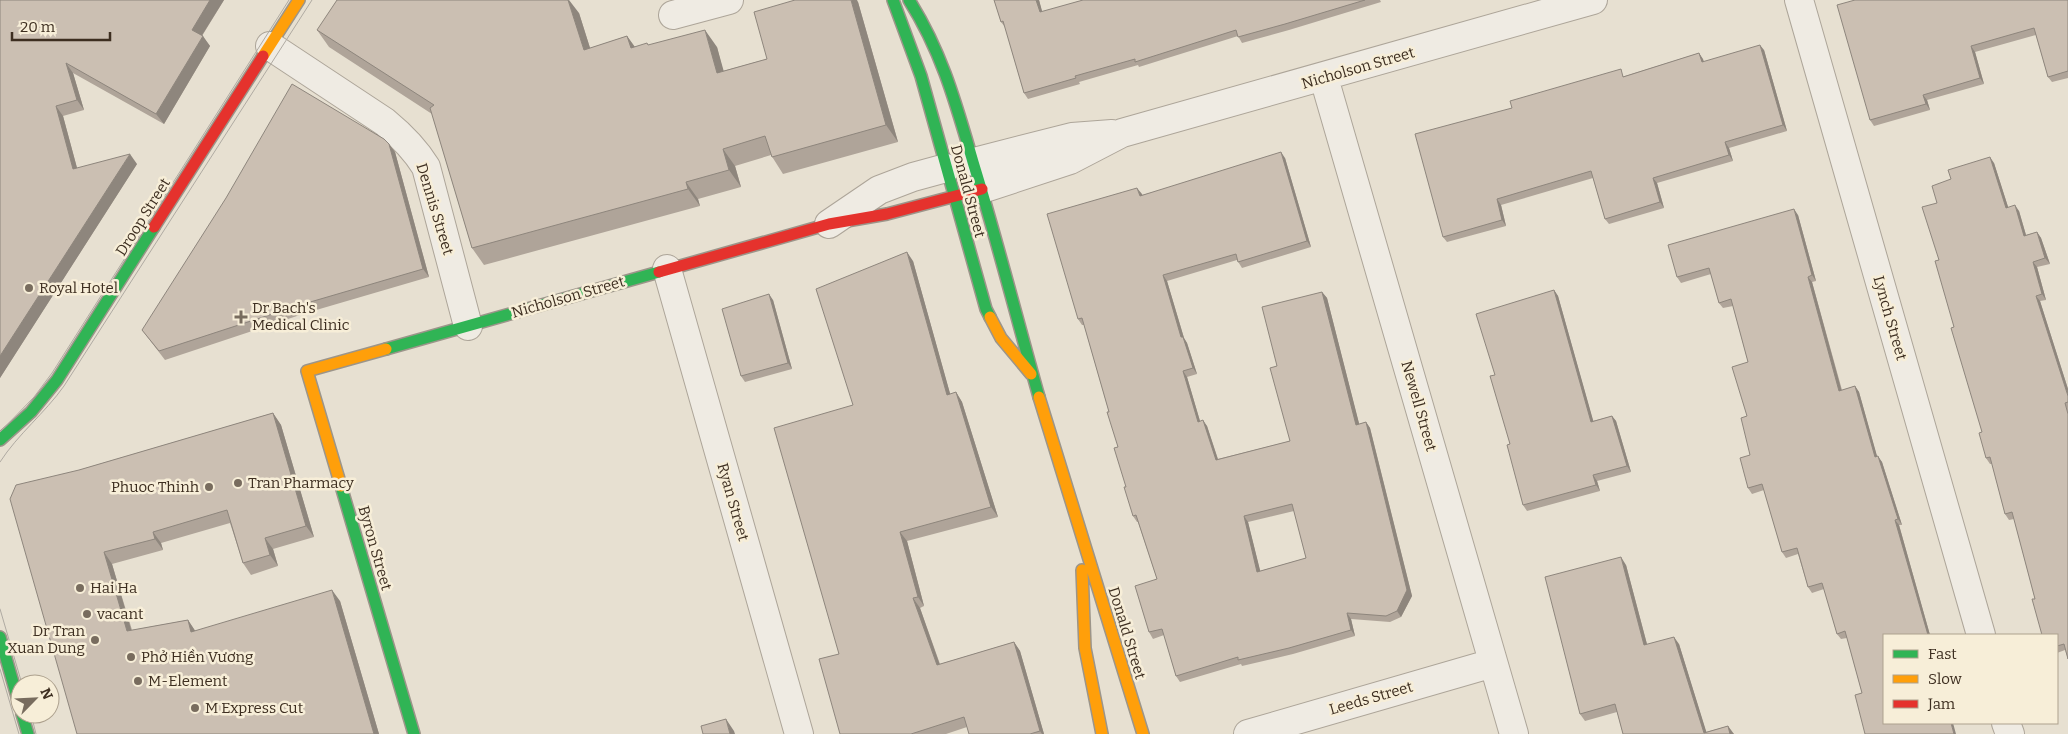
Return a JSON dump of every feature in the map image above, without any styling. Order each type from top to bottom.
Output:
[{"type":"street","name":"Droop Street","points":[[0,440],[31,412],[58,380],[299,0]]},
{"type":"street","points":[[673,15],[729,0]]},
{"type":"street","name":"Donald Street","points":[[893,0],[960,165],[982,189],[1005,264],[1035,379],[1081,540],[1143,734]]},
{"type":"street","name":"Donald Street","points":[[910,0],[943,59],[960,165],[954,197],[974,273],[990,317],[1001,338],[1035,379]]},
{"type":"street","name":"Nicholson Street","points":[[829,224],[879,190],[913,178],[1072,137],[1122,133],[1324,78],[1593,0]]},
{"type":"street","name":"Lynch Street","points":[[1799,0],[1981,634]]},
{"type":"street","name":"Dennis Street","points":[[270,46],[385,122],[402,135],[416,151],[426,167],[468,326]]},
{"type":"street","name":"Newell Street","points":[[1324,78],[1514,734]]},
{"type":"street","name":"Nicholson Street","points":[[307,371],[829,224],[887,214],[982,189],[1070,160],[1122,133]]},
{"type":"street","name":"Ryan Street","points":[[667,269],[799,734]]},
{"type":"street","name":"Byron Street","points":[[307,371],[414,734]]},
{"type":"street","name":"Donald Street","points":[[1081,540],[1085,648],[1102,734]]},
{"type":"street","points":[[0,637],[11,674]]},
{"type":"street","name":"Leeds Street","points":[[1248,734],[1493,663]]},
{"type":"building","points":[[0,0],[210,0],[192,30],[203,36],[156,114],[66,63],[77,100],[56,106],[73,169],[130,154],[0,356]]},
{"type":"building","points":[[337,0],[568,0],[584,50],[627,36],[631,48],[705,30],[717,73],[767,59],[754,12],[795,0],[851,0],[886,125],[772,157],[765,136],[723,149],[729,170],[686,182],[688,189],[472,248],[430,108],[434,105],[317,30]]},
{"type":"building","points":[[994,0],[1036,0],[1040,12],[1083,0],[1365,0],[1238,37],[1236,30],[1135,62],[1135,59],[1024,93],[1003,21],[1001,22]]},
{"type":"building","points":[[1855,0],[2068,0],[2068,71],[2048,77],[2034,28],[1971,46],[1980,78],[1923,95],[1926,104],[1870,120],[1837,5]]},
{"type":"building","points":[[1760,45],[1783,125],[1725,142],[1729,155],[1653,178],[1660,202],[1605,219],[1591,171],[1497,199],[1502,220],[1443,237],[1415,134],[1512,108],[1510,101],[1621,69],[1623,77],[1699,53],[1702,62]]},
{"type":"building","points":[[292,84],[384,139],[389,144],[423,269],[300,305],[159,351],[142,330],[226,198]]},
{"type":"building","points":[[1281,152],[1307,241],[1238,262],[1236,254],[1163,275],[1181,337],[1183,337],[1193,368],[1183,371],[1198,422],[1203,420],[1216,460],[1290,441],[1270,368],[1277,366],[1262,307],[1322,292],[1356,425],[1366,422],[1407,590],[1397,611],[1386,616],[1347,613],[1351,630],[1289,648],[1238,660],[1238,657],[1176,676],[1162,629],[1149,632],[1135,586],[1157,579],[1136,515],[1133,516],[1124,487],[1126,487],[1114,448],[1118,447],[1107,412],[1109,412],[1082,318],[1078,319],[1047,214],[1137,188],[1140,196]],"holes":[[[1292,504],[1306,558],[1257,572],[1244,516]]]},
{"type":"building","points":[[1990,157],[2006,208],[2015,205],[2024,236],[2037,232],[2045,258],[2033,262],[2042,294],[2036,296],[2068,396],[2068,402],[2065,403],[2068,414],[2068,659],[2064,644],[2058,646],[2058,634],[2042,634],[2032,599],[2035,599],[2012,512],[2005,514],[1990,457],[1986,458],[1979,433],[1982,432],[1951,328],[1954,327],[1935,261],[1939,260],[1922,207],[1937,203],[1932,186],[1951,179],[1948,170]]},
{"type":"building","points":[[1794,209],[1812,275],[1808,277],[1839,391],[1855,386],[1875,457],[1878,456],[1898,519],[1895,520],[1928,634],[1883,634],[1883,724],[1951,724],[1954,734],[1865,734],[1855,695],[1862,693],[1845,631],[1837,634],[1822,583],[1808,587],[1797,548],[1782,552],[1762,484],[1748,488],[1740,458],[1750,455],[1741,418],[1747,416],[1732,367],[1748,362],[1731,299],[1719,303],[1709,268],[1677,277],[1668,245]]},
{"type":"building","points":[[907,252],[947,395],[956,392],[991,507],[900,532],[918,597],[913,598],[937,665],[1014,642],[1040,731],[1030,734],[969,734],[964,717],[911,734],[840,734],[819,659],[839,654],[774,428],[853,405],[816,289]]},
{"type":"building","points":[[1554,290],[1591,422],[1612,416],[1627,466],[1593,475],[1596,485],[1523,505],[1507,445],[1510,444],[1490,376],[1495,375],[1476,314]]},
{"type":"building","points":[[769,294],[788,363],[741,376],[722,309]]},
{"type":"building","points":[[273,413],[306,526],[265,538],[270,555],[243,563],[227,510],[153,532],[155,539],[104,552],[127,631],[188,620],[191,632],[332,590],[374,734],[77,734],[10,499],[16,485],[79,470]]},
{"type":"building","points":[[1621,557],[1644,645],[1674,637],[1704,733],[1728,726],[1730,734],[1623,734],[1615,704],[1580,714],[1545,577]]},
{"type":"building","points":[[726,719],[730,734],[703,734],[701,726]]},
{"type":"tram line","points":[[0,432],[34,397],[52,373],[289,0]]},
{"type":"tram line","points":[[0,462],[64,386],[312,0]]},
{"type":"tram line","points":[[0,609],[19,674]]},
{"type":"tram line","points":[[0,669],[19,734]]},
{"type":"tram line","points":[[34,724],[36,734]]},
{"type":"traffic: fast","points":[[893,0],[921,76],[986,309],[990,317]]},
{"type":"traffic: fast","points":[[909,0],[931,39],[954,99],[1039,397]]},
{"type":"traffic: fast","points":[[0,440],[31,412],[57,380],[154,227]]},
{"type":"traffic: fast","points":[[386,349],[659,272]]},
{"type":"traffic: fast","points":[[341,486],[414,734]]},
{"type":"traffic: fast","points":[[0,637],[11,674]]},
{"type":"traffic: fast","points":[[25,724],[28,734]]},
{"type":"traffic: slow","points":[[263,56],[299,0]]},
{"type":"traffic: slow","points":[[990,317],[1001,338],[1031,374]]},
{"type":"traffic: slow","points":[[341,486],[307,371],[386,349]]},
{"type":"traffic: slow","points":[[1039,397],[1143,734]]},
{"type":"traffic: slow","points":[[1082,570],[1085,648],[1102,734]]},
{"type":"traffic: jam","points":[[154,227],[263,56]]},
{"type":"traffic: jam","points":[[659,272],[829,224],[887,214],[982,189]]},
{"type":"place","name":"Royal Hotel","points":[[29,288]]},
{"type":"place","name":"Dr Bach's Medical Clinic","points":[[241,317]]},
{"type":"place","name":"Tran Pharmacy","points":[[238,483]]},
{"type":"place","name":"Phuoc Thinh","points":[[209,487]]},
{"type":"place","name":"Hai Ha","points":[[80,588]]},
{"type":"place","name":"vacant","points":[[87,614]]},
{"type":"place","name":"Dr Tran Xuan Dung","points":[[95,640]]},
{"type":"place","name":"Phở Hiền Vương","points":[[131,657]]},
{"type":"place","name":"M-Element","points":[[138,681]]},
{"type":"place","name":"M Express Cut","points":[[195,708]]}]
